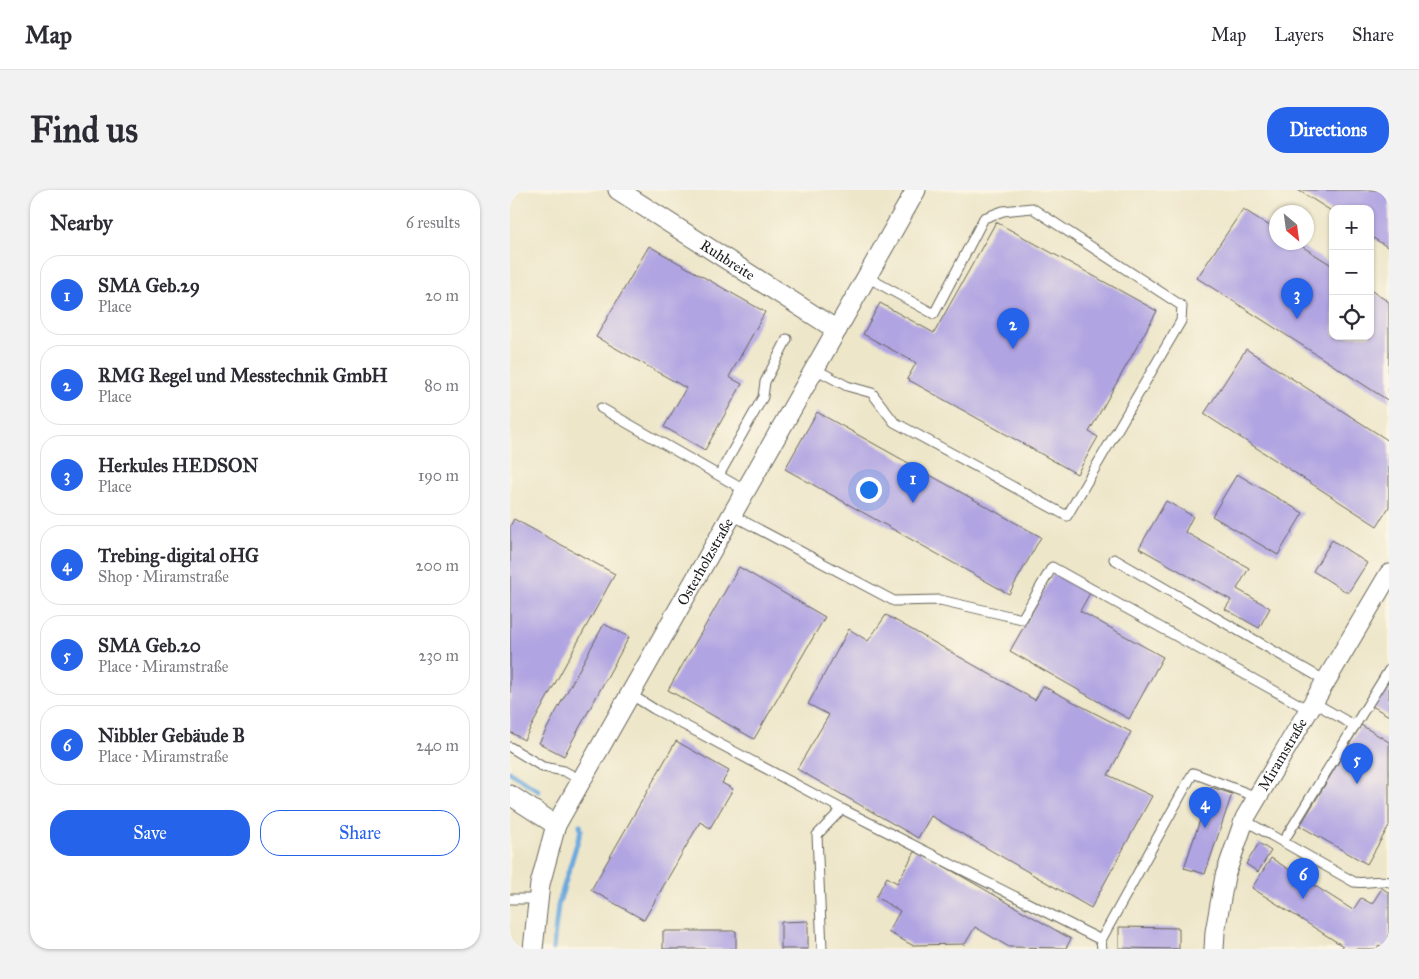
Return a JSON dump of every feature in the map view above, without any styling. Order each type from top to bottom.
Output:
[{"type":"street","name":"Ruhbreite","points":[[618,190],[837,330]]},
{"type":"street","name":"Osterholzstraße","points":[[533,949],[540,884],[556,825],[916,190]]},
{"type":"street","name":"Miramstraße","points":[[1214,949],[1215,932],[1225,876],[1244,820],[1389,574]]},
{"type":"street","points":[[510,795],[556,825]]},
{"type":"lane","points":[[815,369],[847,386],[872,393],[894,422],[1067,516],[1181,321],[1182,306],[1032,208],[1003,211],[984,218],[934,314],[867,277]]},
{"type":"lane","points":[[718,475],[763,397],[765,382],[786,339]]},
{"type":"lane","points":[[601,408],[746,490]]},
{"type":"lane","points":[[732,515],[894,601],[940,600],[1022,619],[1052,567],[1311,706],[1355,726]]},
{"type":"lane","points":[[1114,559],[1326,682]]},
{"type":"lane","points":[[1283,842],[1389,670]]},
{"type":"lane","points":[[630,694],[842,809],[1101,944],[1193,774],[1257,798]]},
{"type":"lane","points":[[510,747],[543,767],[564,771],[581,780]]},
{"type":"lane","points":[[822,949],[817,835],[842,809]]},
{"type":"lane","points":[[1244,820],[1354,882],[1364,884],[1385,880],[1389,882]]},
{"type":"lane","points":[[510,899],[538,899]]},
{"type":"building","points":[[1298,190],[1389,190],[1389,248],[1374,239],[1374,205],[1329,205],[1329,209]]},
{"type":"building","points":[[1243,209],[1269,226],[1269,250],[1308,250],[1329,263],[1329,340],[1374,340],[1374,293],[1389,302],[1389,401],[1197,278]]},
{"type":"building","points":[[996,222],[1157,311],[1089,432],[1098,437],[1077,474],[907,379],[916,363],[863,334],[880,303],[934,333]]},
{"type":"building","points":[[649,246],[765,312],[729,377],[742,384],[705,450],[664,427],[686,388],[596,337]]},
{"type":"building","points":[[1246,349],[1389,441],[1389,507],[1377,526],[1204,414]]},
{"type":"building","points":[[817,412],[1041,537],[1009,594],[785,469]]},
{"type":"building","points":[[1237,474],[1303,513],[1278,555],[1212,516]]},
{"type":"building","points":[[1166,501],[1193,516],[1185,532],[1249,568],[1237,589],[1270,608],[1259,628],[1225,609],[1231,600],[1139,548]]},
{"type":"building","points":[[514,519],[615,574],[524,740],[510,732],[510,526]]},
{"type":"building","points":[[1332,540],[1367,563],[1348,593],[1313,571]]},
{"type":"building","points":[[739,567],[825,617],[754,739],[668,690]]},
{"type":"building","points":[[1054,573],[1090,593],[1080,611],[1163,657],[1129,719],[1010,651]]},
{"type":"building","points":[[886,615],[1035,700],[1043,686],[1131,732],[1108,775],[1152,796],[1091,908],[931,816],[918,838],[797,769],[829,715],[808,704],[849,629],[868,641]]},
{"type":"building","points":[[604,624],[629,637],[564,756],[539,743]]},
{"type":"building","points":[[1389,679],[1389,716],[1372,706]]},
{"type":"building","points":[[1361,725],[1389,742],[1389,826],[1367,864],[1300,826]]},
{"type":"building","points":[[676,741],[729,771],[722,783],[733,789],[710,828],[700,822],[644,920],[591,890]]},
{"type":"building","points":[[1211,787],[1232,794],[1205,874],[1184,868]]},
{"type":"building","points":[[1259,843],[1271,851],[1258,872],[1246,864]]},
{"type":"building","points":[[916,850],[1071,939],[1066,948],[1009,947],[975,927],[965,944],[912,945],[888,932],[900,911],[876,897],[887,877],[897,883]]},
{"type":"building","points":[[1271,858],[1353,910],[1361,898],[1372,904],[1382,888],[1389,893],[1389,949],[1379,945],[1377,949],[1341,949],[1343,946],[1252,888]]},
{"type":"building","points":[[808,921],[808,949],[781,949],[781,922]]},
{"type":"building","points":[[1119,927],[1179,928],[1179,949],[1119,948]]},
{"type":"building","points":[[663,931],[736,931],[736,949],[663,949]]},
{"type":"waterway","points":[[510,772],[539,791]]},
{"type":"waterway","points":[[553,949],[558,906],[581,830],[580,825]]},
{"type":"place","name":"Herkules HEDSON","points":[[1297,319]]},
{"type":"place","name":"RMG Regel und Messtechnik GmbH","points":[[1013,349]]},
{"type":"place","name":"SMA Geb.29","points":[[913,503]]},
{"type":"place","name":"SMA Geb.20","points":[[1357,784]]},
{"type":"place","name":"Trebing-digital oHG","points":[[1205,828]]},
{"type":"place","name":"Nibbler Gebäude B","points":[[1303,899]]}]
